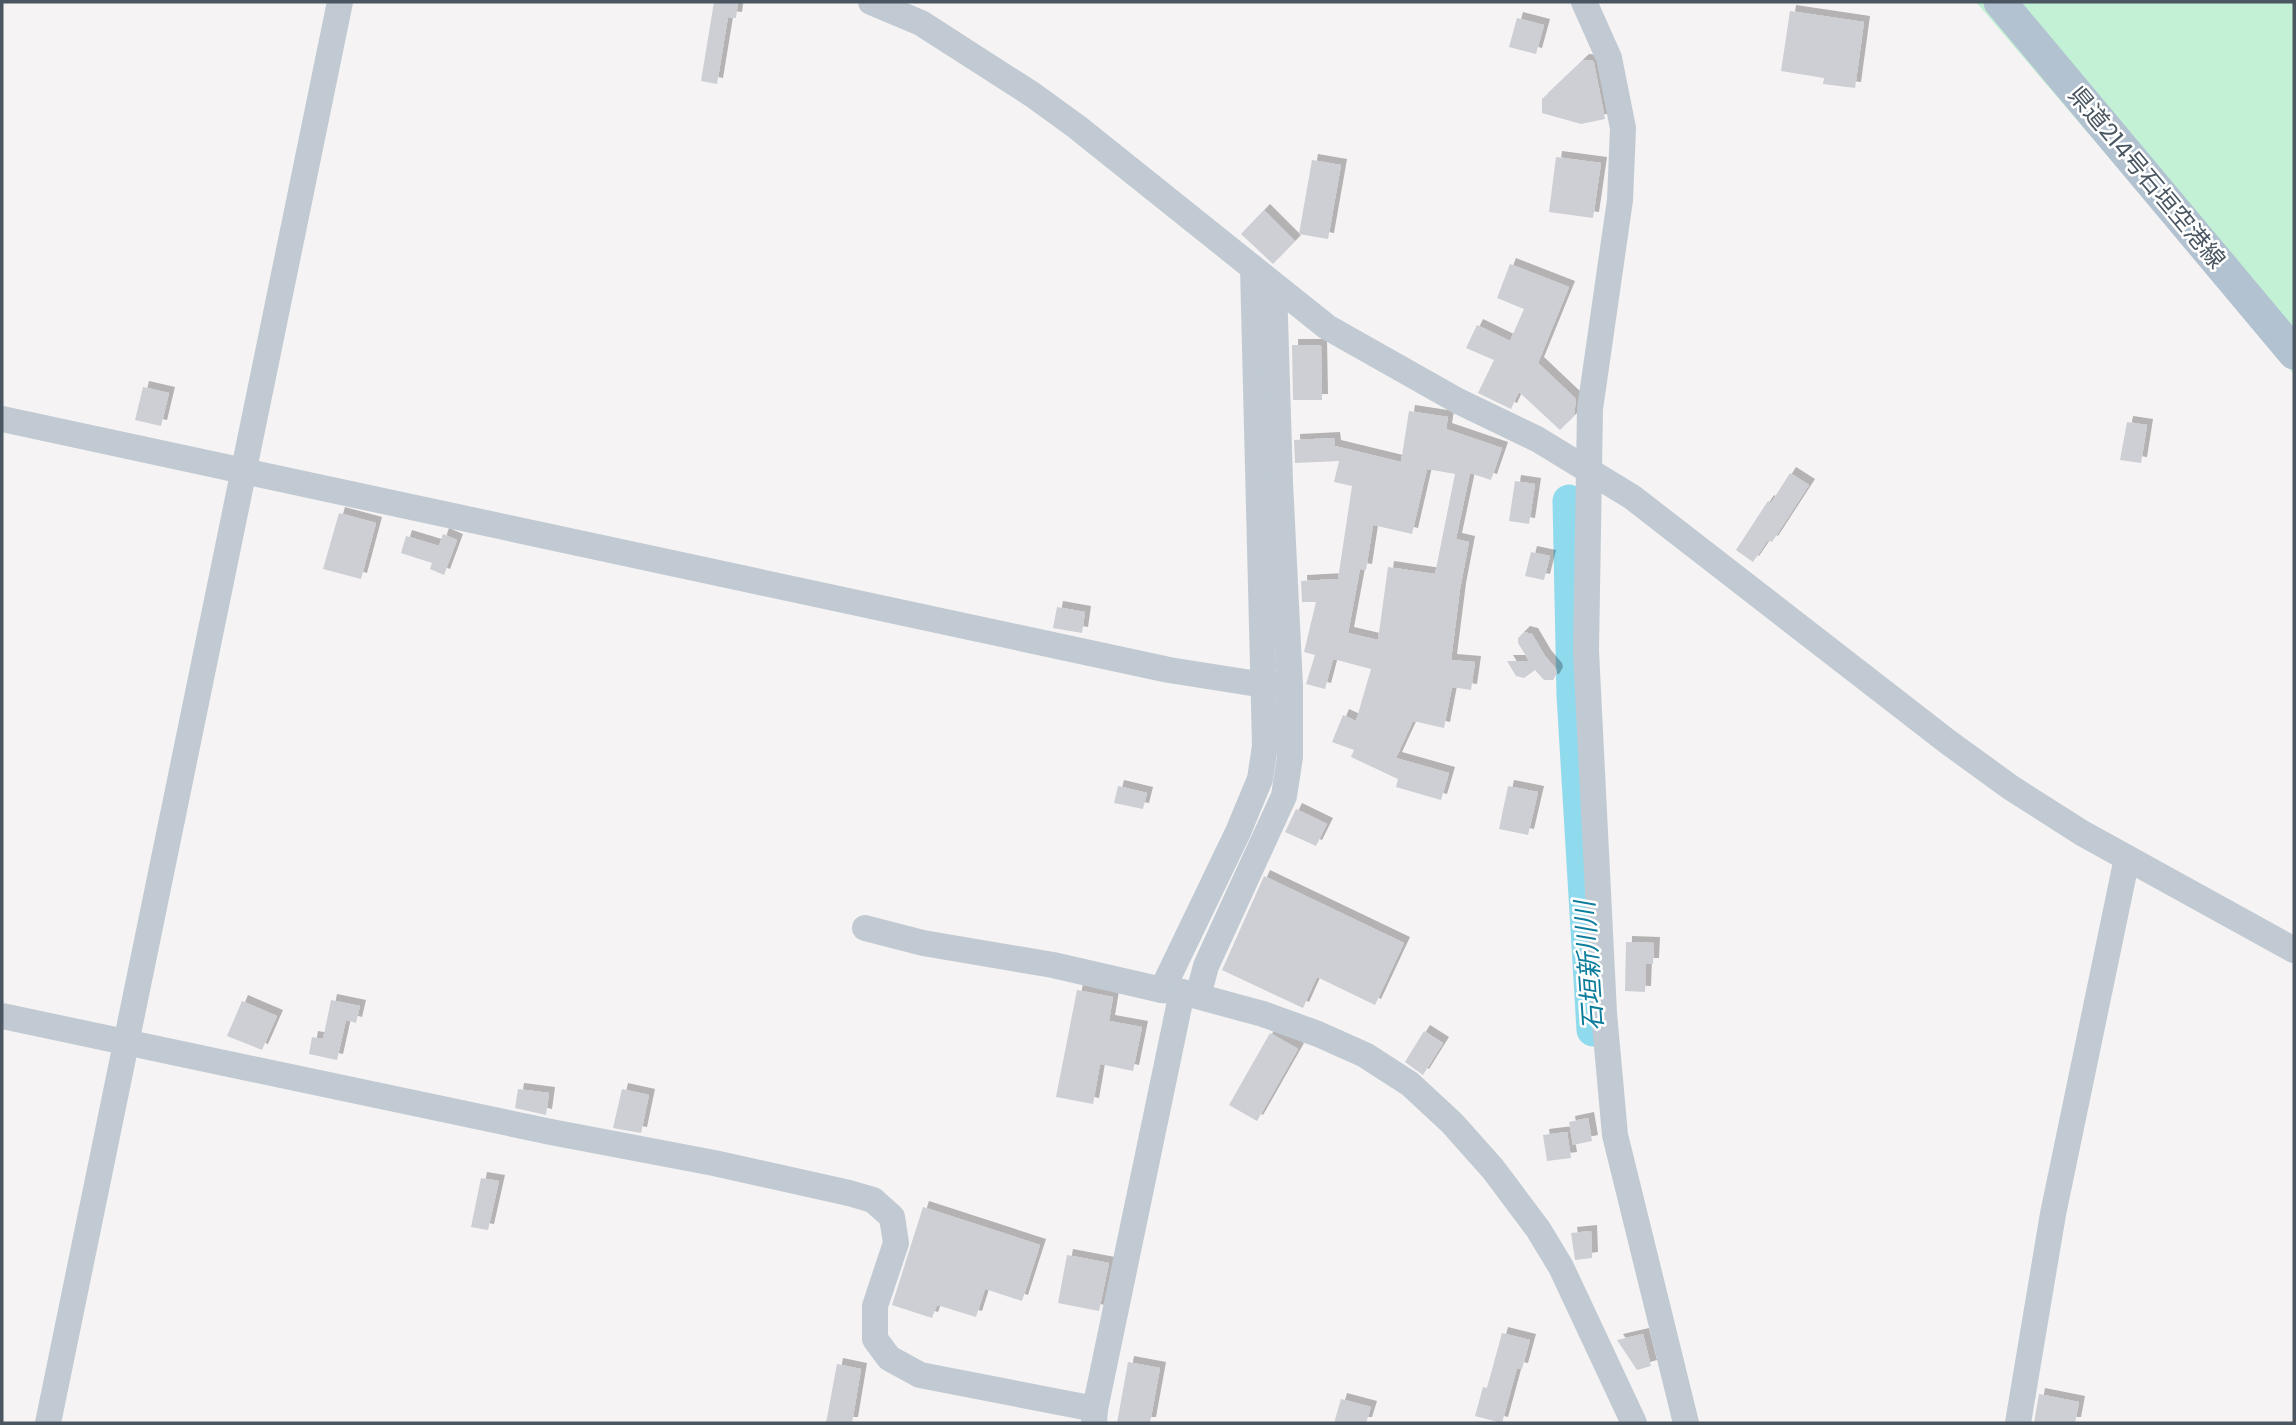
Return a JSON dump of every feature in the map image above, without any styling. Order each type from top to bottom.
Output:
[{"type":"main road","name":"県道214号石垣空港線","points":[[2000,2],[2294,353]]},
{"type":"street","points":[[48,1423],[340,2]]},
{"type":"street","points":[[871,2],[921,23],[1033,95],[1337,333],[1458,401],[1537,439],[1632,497],[2010,787],[2082,833],[2294,950]]},
{"type":"street","points":[[1586,3],[1609,58],[1623,128],[1620,200],[1590,409],[1586,651],[1604,1013],[1615,1135],[1686,1423]]},
{"type":"street","points":[[2,1016],[551,1132],[714,1163],[873,1200],[892,1217],[896,1243],[875,1306],[875,1339],[889,1358],[920,1375],[1095,1416],[1181,993],[1238,832],[1260,779],[1265,746],[1253,268]]},
{"type":"street","points":[[1181,993],[1206,966],[1284,796],[1290,757],[1290,686],[1274,285]]},
{"type":"street","points":[[2,419],[1142,664],[1264,685],[1290,686]]},
{"type":"street","points":[[2018,1423],[2053,1214],[2127,858]]},
{"type":"street","points":[[865,928],[923,943],[1053,965],[1181,993],[1263,1014],[1365,1055],[1410,1084],[1452,1123],[1493,1169],[1538,1229],[1561,1267],[1634,1423]]},
{"type":"green space","points":[[1976,2],[2294,2],[2294,374]]},
{"type":"building","points":[[714,2],[738,2],[736,18],[728,17],[717,84],[701,81]]},
{"type":"building","points":[[1790,11],[1864,22],[1855,88],[1823,84],[1824,78],[1781,71]]},
{"type":"building","points":[[1517,18],[1544,25],[1536,54],[1509,47]]},
{"type":"building","points":[[1583,60],[1594,63],[1605,119],[1581,124],[1542,113],[1542,99]]},
{"type":"building","points":[[1556,157],[1601,163],[1593,218],[1549,212]]},
{"type":"building","points":[[1312,160],[1341,165],[1328,239],[1299,234]]},
{"type":"building","points":[[1264,210],[1295,241],[1273,264],[1241,234]]},
{"type":"building","points":[[1510,264],[1569,287],[1538,363],[1576,399],[1574,416],[1560,430],[1519,392],[1511,409],[1478,393],[1494,360],[1466,348],[1477,325],[1510,341],[1524,309],[1497,298]]},
{"type":"building","points":[[1292,345],[1321,345],[1322,400],[1293,400]]},
{"type":"building","points":[[143,387],[169,393],[161,426],[135,420]]},
{"type":"building","points":[[1409,411],[1448,417],[1446,429],[1502,448],[1491,480],[1470,473],[1456,539],[1469,542],[1451,660],[1475,662],[1471,690],[1452,687],[1444,728],[1413,721],[1396,758],[1449,773],[1441,800],[1396,787],[1398,779],[1351,757],[1354,750],[1332,742],[1343,715],[1356,721],[1371,669],[1333,659],[1325,689],[1306,684],[1315,655],[1304,652],[1316,602],[1302,602],[1301,581],[1338,579],[1352,486],[1334,482],[1339,461],[1295,463],[1294,440],[1334,438],[1335,446],[1401,462]],"holes":[[[1427,469],[1455,474],[1435,574],[1388,567],[1378,640],[1348,633],[1360,569],[1366,570],[1373,525],[1412,534]]]},
{"type":"building","points":[[2127,422],[2147,425],[2141,463],[2120,460]]},
{"type":"building","points":[[1790,473],[1809,485],[1772,542],[1768,540],[1753,562],[1736,550]]},
{"type":"building","points":[[1515,481],[1535,484],[1529,524],[1509,521]]},
{"type":"building","points":[[339,513],[376,523],[361,579],[323,569]]},
{"type":"building","points":[[443,534],[457,540],[444,575],[430,569],[432,563],[401,553],[406,536],[439,546]]},
{"type":"building","points":[[1531,552],[1550,556],[1544,580],[1525,576]]},
{"type":"building","points":[[1057,607],[1085,612],[1082,633],[1053,628]]},
{"type":"building","points":[[1524,632],[1532,634],[1556,669],[1553,680],[1544,680],[1535,670],[1524,678],[1516,676],[1507,661],[1529,661],[1518,643],[1518,638]]},
{"type":"building","points":[[1118,786],[1147,793],[1143,809],[1114,803]]},
{"type":"building","points":[[1508,786],[1538,792],[1528,835],[1499,829]]},
{"type":"building","points":[[1296,809],[1327,824],[1316,846],[1285,832]]},
{"type":"building","points":[[1264,876],[1404,943],[1375,1005],[1317,977],[1303,1008],[1222,970]]},
{"type":"building","points":[[1626,942],[1654,943],[1653,964],[1646,964],[1645,992],[1625,991]]},
{"type":"building","points":[[1077,990],[1113,997],[1109,1021],[1142,1027],[1133,1071],[1100,1064],[1093,1104],[1056,1097]]},
{"type":"building","points":[[331,1000],[360,1006],[356,1023],[346,1020],[337,1060],[309,1054],[312,1037],[323,1039]]},
{"type":"building","points":[[242,1001],[277,1016],[262,1050],[227,1036]]},
{"type":"building","points":[[1424,1031],[1443,1043],[1423,1075],[1405,1062]]},
{"type":"building","points":[[1270,1033],[1298,1049],[1257,1121],[1229,1105]]},
{"type":"building","points":[[518,1089],[549,1093],[546,1115],[515,1108]]},
{"type":"building","points":[[622,1089],[649,1095],[641,1133],[613,1128]]},
{"type":"building","points":[[1588,1118],[1592,1141],[1573,1145],[1569,1122]]},
{"type":"building","points":[[1567,1132],[1571,1158],[1547,1161],[1543,1135]]},
{"type":"building","points":[[481,1178],[499,1181],[488,1230],[471,1227]]},
{"type":"building","points":[[923,1207],[1040,1245],[1022,1301],[985,1289],[976,1317],[937,1305],[932,1318],[892,1305]]},
{"type":"building","points":[[1591,1231],[1592,1258],[1575,1260],[1571,1233]]},
{"type":"building","points":[[1067,1255],[1109,1263],[1099,1311],[1058,1303]]},
{"type":"building","points":[[1502,1333],[1530,1340],[1522,1369],[1517,1368],[1502,1423],[1475,1416],[1483,1387],[1487,1388]]},
{"type":"building","points":[[1643,1334],[1651,1366],[1637,1370],[1617,1340]]},
{"type":"building","points":[[1128,1362],[1160,1368],[1150,1423],[1117,1423]]},
{"type":"building","points":[[837,1364],[861,1369],[852,1423],[826,1423]]},
{"type":"building","points":[[2039,1394],[2079,1402],[2075,1423],[2034,1423]]},
{"type":"building","points":[[1341,1399],[1371,1407],[1366,1423],[1334,1423]]},
{"type":"waterway","name":"石垣新川川","points":[[1569,501],[1573,695],[1593,1030]]}]
